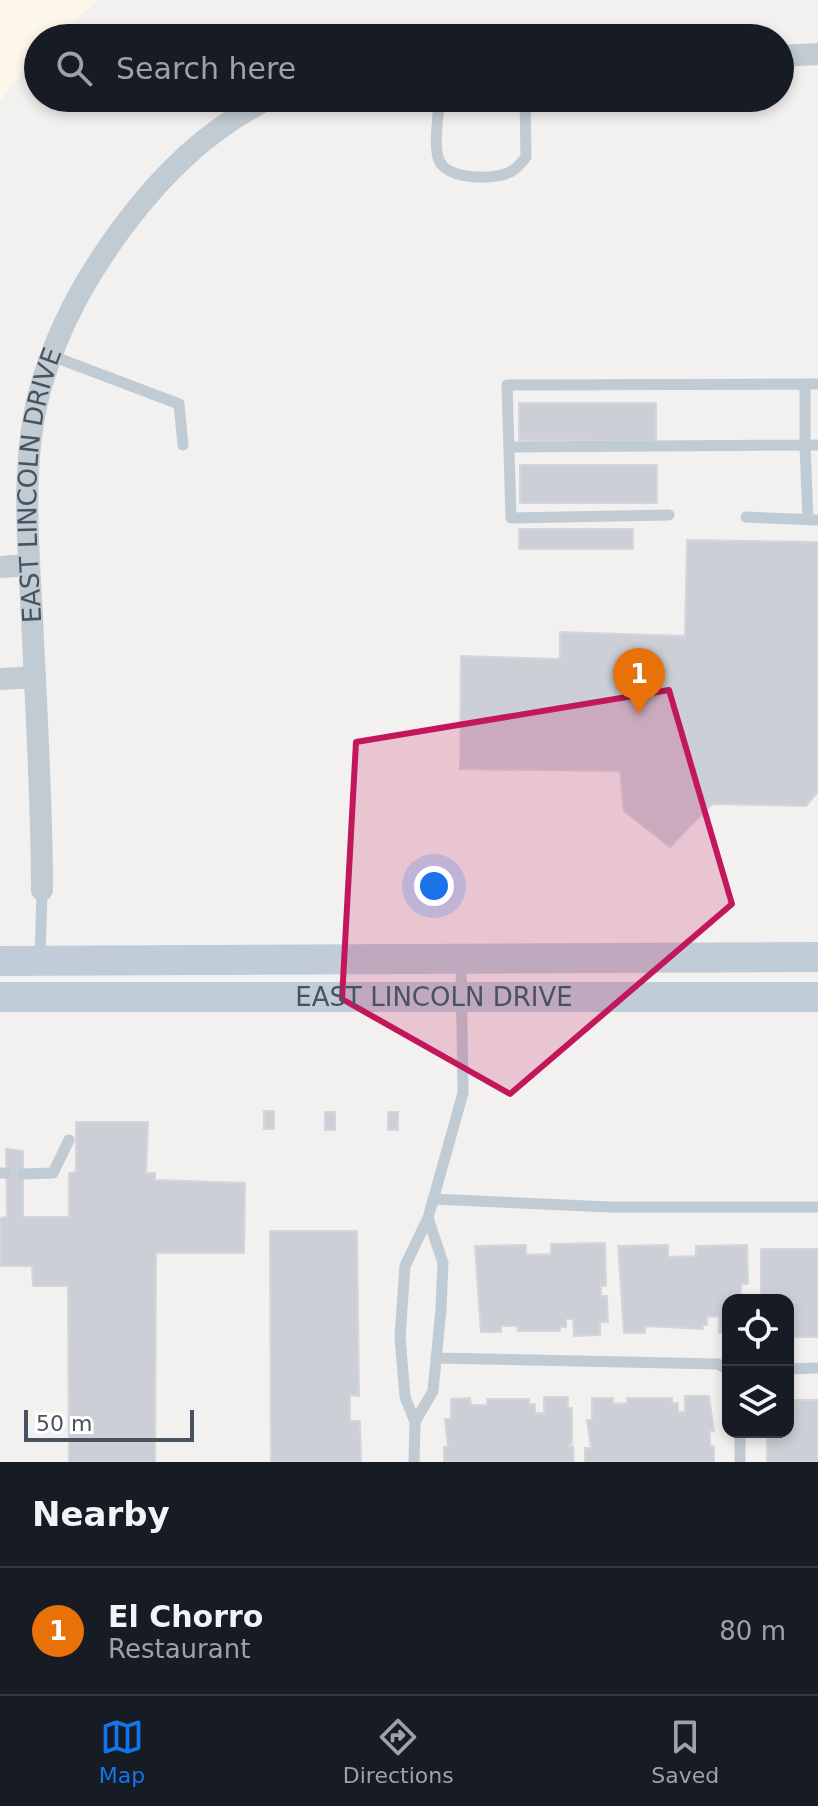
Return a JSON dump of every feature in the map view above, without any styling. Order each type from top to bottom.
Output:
[{"type":"main road","name":"EAST LINCOLN DRIVE","points":[[0,961],[818,957]]},
{"type":"main road","points":[[0,980],[71,978],[98,961]]},
{"type":"main road","name":"EAST LINCOLN DRIVE","points":[[0,997],[818,997]]},
{"type":"street","points":[[794,55],[818,54]]},
{"type":"street","name":"EAST LINCOLN DRIVE","points":[[42,890],[29,565],[29,463],[42,383],[68,312],[94,265],[143,199],[189,152],[241,112]]},
{"type":"street","points":[[0,567],[29,565]]},
{"type":"street","points":[[0,679],[35,677]]},
{"type":"lane","points":[[439,112],[439,159],[448,171],[465,176],[502,175],[517,168],[526,157],[525,112]]},
{"type":"lane","points":[[52,356],[179,404],[183,445]]},
{"type":"lane","points":[[669,515],[511,518],[507,385],[812,384],[805,445],[813,520],[746,517]]},
{"type":"lane","points":[[511,447],[818,445]]},
{"type":"lane","name":"EAST LINCOLN DRIVE","points":[[40,961],[42,890]]},
{"type":"lane","points":[[414,1462],[415,1422],[404,1385],[400,1337],[405,1266],[428,1218],[463,1093],[461,958]]},
{"type":"lane","points":[[23,1174],[53,1173],[69,1140]]},
{"type":"lane","points":[[433,1199],[610,1207],[818,1207]]},
{"type":"lane","points":[[415,1422],[433,1391],[443,1263],[428,1218]]},
{"type":"lane","points":[[436,1358],[722,1367]]},
{"type":"lane","points":[[794,1369],[818,1368]]},
{"type":"lane","points":[[740,1438],[740,1462]]},
{"type":"highlighted area","points":[[669,690],[732,904],[510,1094],[342,999],[356,742]]},
{"type":"shaded area","points":[[0,0],[99,0],[70,24],[24,24],[24,69],[0,101]]},
{"type":"building","points":[[519,403],[656,403],[656,441],[519,440]]},
{"type":"building","points":[[520,465],[657,465],[657,503],[520,503]]},
{"type":"building","points":[[519,529],[633,529],[633,549],[519,549]]},
{"type":"building","points":[[687,540],[818,542],[818,792],[806,806],[712,804],[670,847],[624,811],[620,771],[460,769],[461,656],[560,659],[560,632],[685,636]]},
{"type":"building","points":[[264,1111],[274,1111],[274,1129],[264,1129]]},
{"type":"building","points":[[325,1112],[335,1112],[335,1130],[325,1130]]},
{"type":"building","points":[[388,1112],[398,1112],[398,1130],[388,1130]]},
{"type":"building","points":[[76,1122],[148,1122],[146,1173],[155,1173],[155,1180],[245,1183],[244,1253],[156,1253],[155,1462],[69,1462],[68,1286],[33,1286],[32,1266],[0,1266],[0,1218],[7,1217],[6,1149],[23,1151],[23,1217],[69,1217],[69,1173],[76,1172]]},
{"type":"building","points":[[270,1231],[357,1231],[359,1396],[350,1395],[350,1421],[360,1421],[361,1462],[271,1462]]},
{"type":"building","points":[[605,1243],[606,1286],[601,1286],[601,1296],[607,1296],[608,1322],[600,1322],[600,1335],[574,1336],[573,1319],[566,1319],[566,1327],[560,1327],[560,1331],[518,1331],[517,1326],[501,1326],[501,1332],[481,1332],[475,1246],[526,1245],[526,1255],[551,1254],[551,1244]]},
{"type":"building","points":[[668,1245],[668,1257],[696,1256],[696,1246],[747,1245],[748,1284],[741,1284],[741,1294],[722,1294],[722,1333],[719,1333],[719,1316],[707,1317],[707,1325],[703,1325],[703,1329],[645,1326],[645,1333],[624,1333],[618,1246]]},
{"type":"building","points":[[761,1249],[818,1249],[818,1337],[794,1337],[794,1294],[761,1294]]},
{"type":"building","points":[[685,1396],[709,1396],[714,1431],[710,1431],[710,1446],[714,1446],[714,1462],[585,1462],[585,1448],[591,1448],[587,1420],[592,1420],[592,1398],[613,1398],[613,1404],[627,1403],[627,1398],[672,1398],[672,1403],[678,1403],[678,1412],[685,1412]]},
{"type":"building","points":[[544,1397],[568,1397],[568,1408],[572,1408],[572,1443],[568,1446],[573,1446],[574,1462],[444,1462],[444,1447],[448,1447],[445,1419],[451,1419],[451,1399],[470,1398],[471,1405],[487,1405],[487,1399],[529,1399],[529,1404],[535,1404],[535,1413],[544,1413]]},
{"type":"building","points":[[794,1400],[818,1400],[818,1462],[767,1462],[767,1438],[794,1438]]},
{"type":"place","name":"El Chorro","points":[[639,714]]}]
